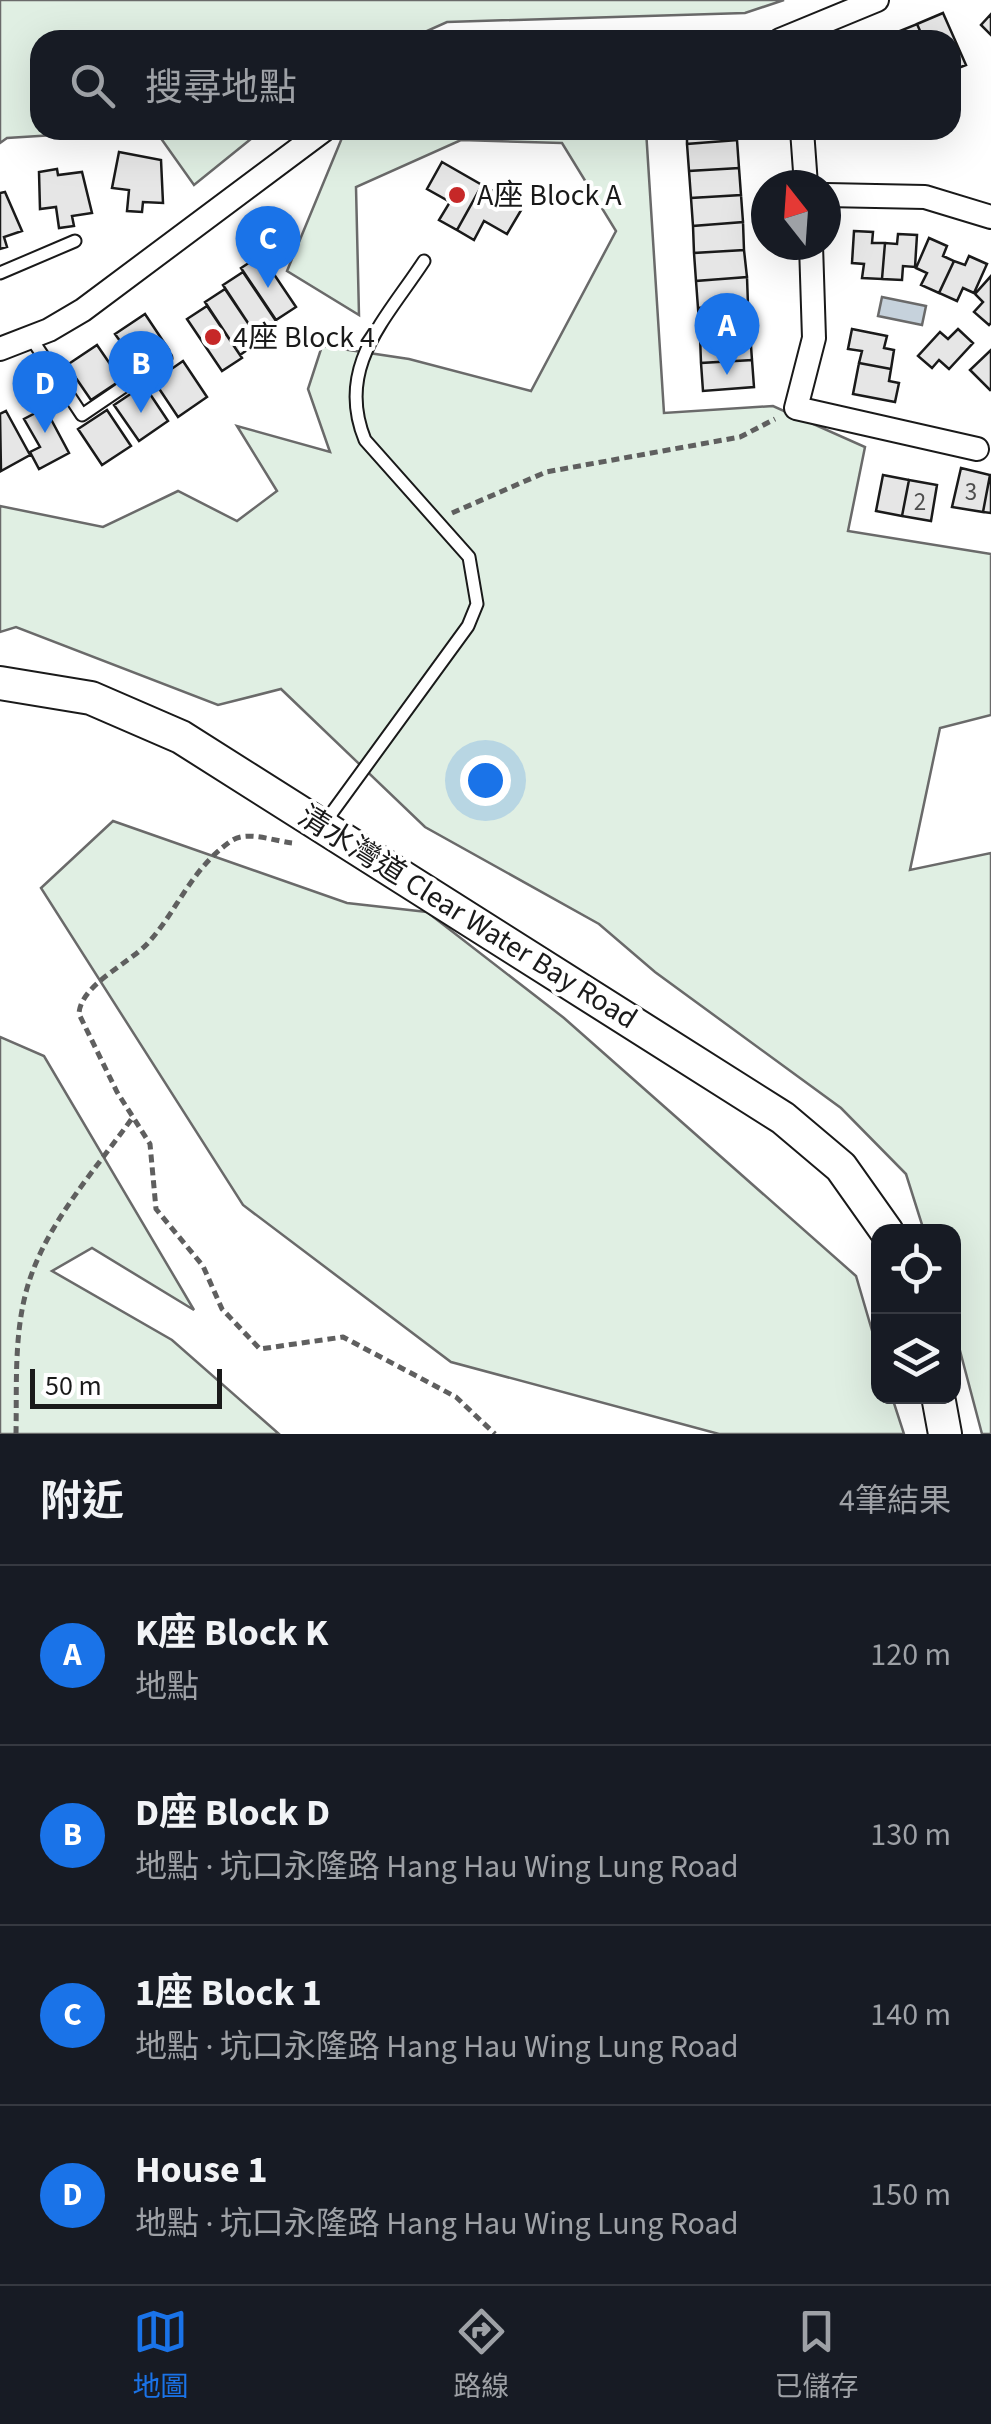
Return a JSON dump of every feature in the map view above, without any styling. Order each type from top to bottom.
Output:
[{"type":"main road","name":"清水灣道 Clear Water Bay Road","points":[[0,682],[60,690],[138,716],[181,737],[783,1118],[841,1167],[881,1224]]},
{"type":"main road","points":[[939,1404],[945,1434]]},
{"type":"street","points":[[809,30],[876,0]]},
{"type":"street","points":[[0,348],[31,338],[83,310],[311,140]]},
{"type":"street","points":[[803,140],[805,170]]},
{"type":"street","points":[[841,195],[925,198],[991,217]]},
{"type":"street","points":[[811,260],[814,338],[796,408],[978,448]]},
{"type":"lane","points":[[0,273],[75,240]]},
{"type":"lane","points":[[330,831],[468,626],[476,604],[469,558],[364,440],[355,416],[353,391],[359,361],[424,261]]},
{"type":"lane","points":[[31,338],[82,415],[166,358]]},
{"type":"path","points":[[436,520],[546,472],[740,437],[796,408]]},
{"type":"path","points":[[330,831],[299,845],[243,836],[232,840],[183,888],[149,942],[83,999],[79,1014],[150,1144],[156,1210],[203,1266],[222,1308],[260,1350],[342,1337],[456,1397],[495,1434]]},
{"type":"path","points":[[16,1434],[21,1313],[32,1273],[51,1234],[133,1117]]},
{"type":"green space","points":[[0,0],[784,0],[745,13],[447,22],[429,30],[30,30],[30,137],[7,138],[0,143]]},
{"type":"green space","points":[[162,140],[250,140],[194,185]]},
{"type":"green space","points":[[341,140],[461,140],[356,187],[359,315],[287,271]]},
{"type":"green space","points":[[461,140],[647,140],[664,413],[773,406],[865,447],[848,531],[991,554],[991,715],[940,728],[910,870],[991,853],[991,1434],[982,1434],[961,1354],[961,1224],[922,1224],[906,1174],[841,1108],[655,972],[599,924],[425,827],[281,689],[218,705],[16,627],[0,632],[0,506],[103,527],[178,491],[237,521],[277,491],[237,426],[330,452],[308,389],[322,346],[409,359],[531,391],[616,231],[562,143]]},
{"type":"green space","points":[[113,821],[347,903],[427,912],[564,1018],[856,1276],[871,1327],[871,1404],[894,1404],[904,1434],[719,1434],[451,1362],[243,1205],[41,888]]},
{"type":"green space","points":[[0,1037],[44,1056],[194,1310],[92,1248],[52,1271],[172,1340],[279,1434],[0,1434]]},
{"type":"shaded area","points":[[882,297],[926,306],[922,325],[878,316]]},
{"type":"building","points":[[943,13],[951,30],[920,30],[917,24]]},
{"type":"building","points":[[991,14],[991,35],[981,25]]},
{"type":"building","points":[[687,140],[737,140],[687,144]]},
{"type":"building","points":[[737,140],[739,168],[689,171],[687,144]]},
{"type":"building","points":[[119,152],[161,160],[163,203],[143,202],[142,212],[127,211],[129,190],[112,188]]},
{"type":"building","name":"A座 Block A","points":[[442,162],[482,185],[457,230],[439,220],[450,202],[427,189]]},
{"type":"building","points":[[739,168],[741,195],[691,198],[689,171]]},
{"type":"building","points":[[57,169],[58,175],[82,172],[92,213],[72,216],[74,226],[59,228],[56,207],[40,209],[39,172]]},
{"type":"building","points":[[482,185],[523,207],[507,234],[484,221],[474,240],[457,230]]},
{"type":"building","points":[[5,192],[22,231],[4,237],[7,247],[0,249],[0,193]]},
{"type":"building","points":[[741,195],[743,222],[693,226],[691,198]]},
{"type":"building","points":[[743,222],[744,250],[694,253],[693,226]]},
{"type":"building","points":[[854,231],[873,232],[872,243],[885,243],[882,279],[862,278],[864,264],[852,263]]},
{"type":"building","points":[[898,234],[917,235],[915,267],[903,266],[902,280],[882,279],[885,243],[897,244]]},
{"type":"building","points":[[929,238],[947,246],[943,256],[954,261],[939,293],[921,285],[927,273],[916,268]]},
{"type":"building","points":[[744,250],[747,277],[696,281],[694,253]]},
{"type":"building","points":[[261,255],[296,307],[276,320],[241,268]]},
{"type":"building","points":[[969,256],[987,264],[974,293],[963,288],[957,301],[939,293],[954,261],[965,265]]},
{"type":"building","points":[[243,272],[278,324],[258,338],[223,285]]},
{"type":"building","points":[[991,276],[989,325],[974,312],[983,302],[975,294]]},
{"type":"building","points":[[747,277],[748,305],[698,308],[696,281]]},
{"type":"building","points":[[225,289],[260,341],[240,355],[205,302]]},
{"type":"building","points":[[748,305],[750,332],[700,336],[698,308]]},
{"type":"building","name":"4座 Block 4","points":[[207,306],[242,358],[222,371],[187,319]]},
{"type":"building","points":[[145,314],[169,350],[140,369],[115,334]]},
{"type":"building","points":[[852,329],[887,336],[884,348],[894,350],[891,369],[859,363],[862,351],[848,349]]},
{"type":"building","points":[[958,329],[973,343],[949,369],[939,360],[932,368],[918,356],[940,332],[948,339]]},
{"type":"building","points":[[750,332],[752,360],[701,363],[700,336]]},
{"type":"building","points":[[97,345],[121,380],[91,400],[67,365]]},
{"type":"building","points":[[991,350],[991,389],[990,390],[970,370]]},
{"type":"building","points":[[752,360],[754,387],[703,391],[701,363]]},
{"type":"building","points":[[183,361],[207,397],[178,417],[154,381]]},
{"type":"building","points":[[859,363],[891,369],[889,381],[899,383],[895,402],[853,394]]},
{"type":"building","points":[[144,385],[168,421],[139,441],[114,405]]},
{"type":"building","points":[[45,408],[69,453],[39,469],[30,452],[40,447],[24,419]]},
{"type":"building","points":[[107,410],[131,446],[102,465],[78,429]]},
{"type":"building","points":[[6,411],[30,455],[1,471],[0,414]]},
{"type":"building","points":[[961,468],[990,475],[983,512],[952,507]]},
{"type":"building","points":[[883,475],[909,480],[902,516],[876,511]]},
{"type":"building","points":[[991,475],[991,513],[983,512]]},
{"type":"building","points":[[909,480],[937,485],[931,521],[902,516]]},
{"type":"place","name":"A座 Block A","points":[[457,195]]},
{"type":"place","name":"1座 Block 1","points":[[268,288]]},
{"type":"place","name":"4座 Block 4","points":[[213,337]]},
{"type":"place","name":"K座 Block K","points":[[727,375]]},
{"type":"place","name":"D座 Block D","points":[[141,413]]},
{"type":"place","name":"House 1","points":[[45,433]]}]
